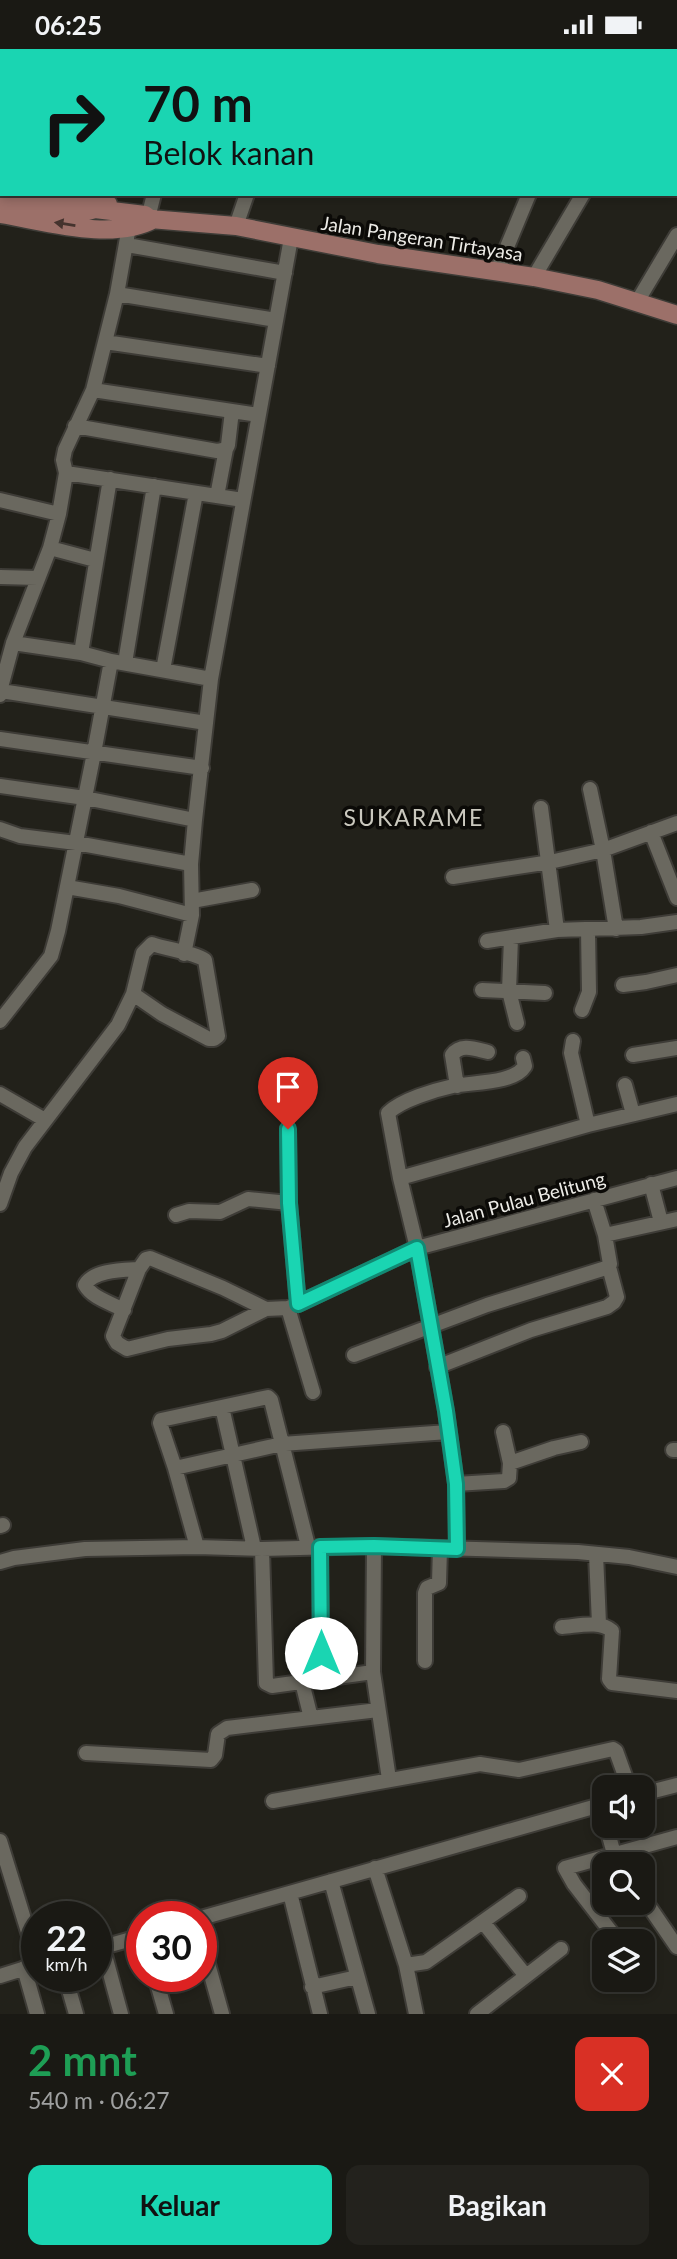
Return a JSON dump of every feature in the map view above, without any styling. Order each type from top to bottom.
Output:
[{"type":"main road","name":"Jalan Pangeran Tirtayasa","points":[[64,196],[152,218],[236,226],[291,238],[534,277],[598,290],[677,315]]},
{"type":"main road","name":"Jalan Pangeran Tirtayasa","points":[[0,199],[84,212],[95,209],[152,218]]},
{"type":"main road","name":"Jalan Pangeran Tirtayasa","points":[[84,212],[129,231]]},
{"type":"main road","name":"Jalan Pangeran Tirtayasa","points":[[0,213],[93,229],[129,231],[152,218]]},
{"type":"street","points":[[152,218],[154,196]]},
{"type":"street","points":[[236,226],[246,196]]},
{"type":"street","points":[[497,271],[528,196]]},
{"type":"street","points":[[534,277],[582,196]]},
{"type":"street","points":[[206,723],[0,692],[13,643],[50,548],[66,473],[63,460],[65,450],[93,390],[117,294],[129,231],[285,273]]},
{"type":"street","points":[[637,302],[677,235]]},
{"type":"street","points":[[184,954],[192,908],[191,864],[211,679],[291,238]]},
{"type":"street","points":[[117,294],[276,320]]},
{"type":"street","points":[[105,341],[268,366]]},
{"type":"street","points":[[93,390],[258,415]]},
{"type":"street","points":[[217,496],[232,411]]},
{"type":"street","points":[[75,426],[217,451],[226,449]]},
{"type":"street","points":[[66,473],[243,500]]},
{"type":"street","points":[[81,653],[110,479]]},
{"type":"street","points":[[0,1021],[51,956],[102,706],[118,662],[154,486]]},
{"type":"street","points":[[163,670],[195,493]]},
{"type":"street","points":[[0,500],[59,514]]},
{"type":"street","points":[[50,548],[95,560]]},
{"type":"street","points":[[0,577],[38,578]]},
{"type":"street","points":[[13,643],[81,653],[211,679]]},
{"type":"street","points":[[0,739],[202,768]]},
{"type":"street","points":[[0,786],[85,798],[195,820]]},
{"type":"street","points":[[590,789],[616,929]]},
{"type":"street","points":[[541,808],[557,930]]},
{"type":"street","points":[[453,877],[550,862],[603,850],[677,823]]},
{"type":"street","points":[[0,829],[20,836],[76,843],[191,864]]},
{"type":"street","points":[[652,832],[677,898]]},
{"type":"street","points":[[67,887],[192,908],[252,890]]},
{"type":"street","points":[[487,941],[557,930],[616,929],[677,922]]},
{"type":"street","points":[[582,1010],[589,992],[588,930]]},
{"type":"street","points":[[511,938],[509,991],[517,1023]]},
{"type":"street","points":[[0,1204],[11,1173],[25,1147],[76,1077],[110,1038],[133,994],[143,953],[149,946],[152,944],[184,954],[199,955],[207,964],[218,1036],[209,1039],[162,1014],[133,994]]},
{"type":"street","points":[[623,985],[677,975]]},
{"type":"street","points":[[482,990],[545,993]]},
{"type":"street","points":[[572,1041],[571,1053],[588,1125]]},
{"type":"street","points":[[457,1086],[453,1052],[459,1048],[470,1047],[488,1052]]},
{"type":"street","points":[[633,1055],[677,1048]]},
{"type":"street","points":[[457,1549],[456,1484],[438,1367],[417,1248],[388,1113],[398,1104],[457,1086],[516,1076],[525,1066],[523,1058]]},
{"type":"street","points":[[625,1085],[633,1114]]},
{"type":"street","points":[[0,1094],[45,1120]]},
{"type":"street","points":[[400,1178],[588,1125],[677,1104]]},
{"type":"street","points":[[288,1129],[293,1306],[313,1392]]},
{"type":"street","name":"Jalan Pulau Belitung","points":[[124,1310],[113,1336],[117,1343],[127,1349],[168,1339],[222,1331],[266,1309],[293,1306],[417,1248],[677,1178]]},
{"type":"street","points":[[651,1184],[661,1222]]},
{"type":"street","points":[[176,1215],[189,1211],[220,1212],[248,1199],[289,1203]]},
{"type":"street","points":[[438,1367],[531,1330],[607,1307],[614,1302],[617,1297],[609,1267],[605,1235],[594,1200]]},
{"type":"street","points":[[605,1235],[677,1219]]},
{"type":"street","points":[[139,1269],[96,1276],[85,1285],[92,1294],[124,1310],[139,1269],[146,1259],[150,1258],[266,1309]]},
{"type":"street","points":[[354,1355],[487,1305],[609,1267]]},
{"type":"street","points":[[198,1546],[160,1422],[270,1398],[314,1547],[321,1679]]},
{"type":"street","points":[[222,1407],[258,1549],[266,1683],[272,1686],[373,1672]]},
{"type":"street","points":[[175,1468],[282,1444],[448,1432]]},
{"type":"street","points":[[456,1484],[506,1481],[510,1464],[503,1432]]},
{"type":"street","points":[[510,1464],[554,1448],[581,1442]]},
{"type":"street","points":[[374,1546],[373,1672],[389,1779]]},
{"type":"street","points":[[0,1562],[85,1549],[374,1546],[596,1554],[629,1557],[677,1567]]},
{"type":"street","points":[[425,1661],[425,1593],[428,1588],[439,1583],[440,1548]]},
{"type":"street","points":[[596,1554],[599,1624]]},
{"type":"street","points":[[562,1627],[599,1624],[609,1627],[612,1631],[610,1681],[677,1691]]},
{"type":"street","points":[[302,1682],[311,1718]]},
{"type":"street","points":[[86,1752],[211,1760],[215,1755],[216,1739],[221,1730],[378,1710]]},
{"type":"street","points":[[273,1801],[480,1764],[519,1770],[613,1749],[624,1775]]},
{"type":"street","points":[[655,1791],[677,1785]]},
{"type":"street","points":[[217,1914],[374,1868],[592,1812]]},
{"type":"street","points":[[0,1841],[21,1922]]},
{"type":"street","points":[[642,1852],[674,1843]]},
{"type":"street","points":[[592,1863],[566,1867],[564,1870],[592,1907]]},
{"type":"street","points":[[374,1868],[406,1965],[416,2014]]},
{"type":"street","points":[[331,1881],[368,2014]]},
{"type":"street","points":[[290,1893],[320,2014]]},
{"type":"street","points":[[406,1965],[426,1962],[519,1896]]},
{"type":"street","points":[[598,1915],[609,1929]]},
{"type":"street","points":[[655,1915],[677,1947]]},
{"type":"street","points":[[483,1922],[526,1976]]},
{"type":"street","points":[[477,2014],[561,1949]]},
{"type":"street","points":[[0,1976],[21,1968]]},
{"type":"street","points":[[313,1987],[357,1977]]},
{"type":"street","points":[[112,1987],[121,2014]]},
{"type":"street","points":[[35,1992],[37,2014]]},
{"type":"street","points":[[70,1992],[76,2014]]},
{"type":"street","points":[[160,1992],[166,2014]]},
{"type":"street","points":[[216,1992],[222,2014]]},
{"type":"district","name":"SUKARAME","points":[[414,817]]},
{"type":"route","points":[[288,1129],[289,1203],[298,1304],[417,1248],[456,1484],[457,1549],[320,1547],[321,1653]]}]
